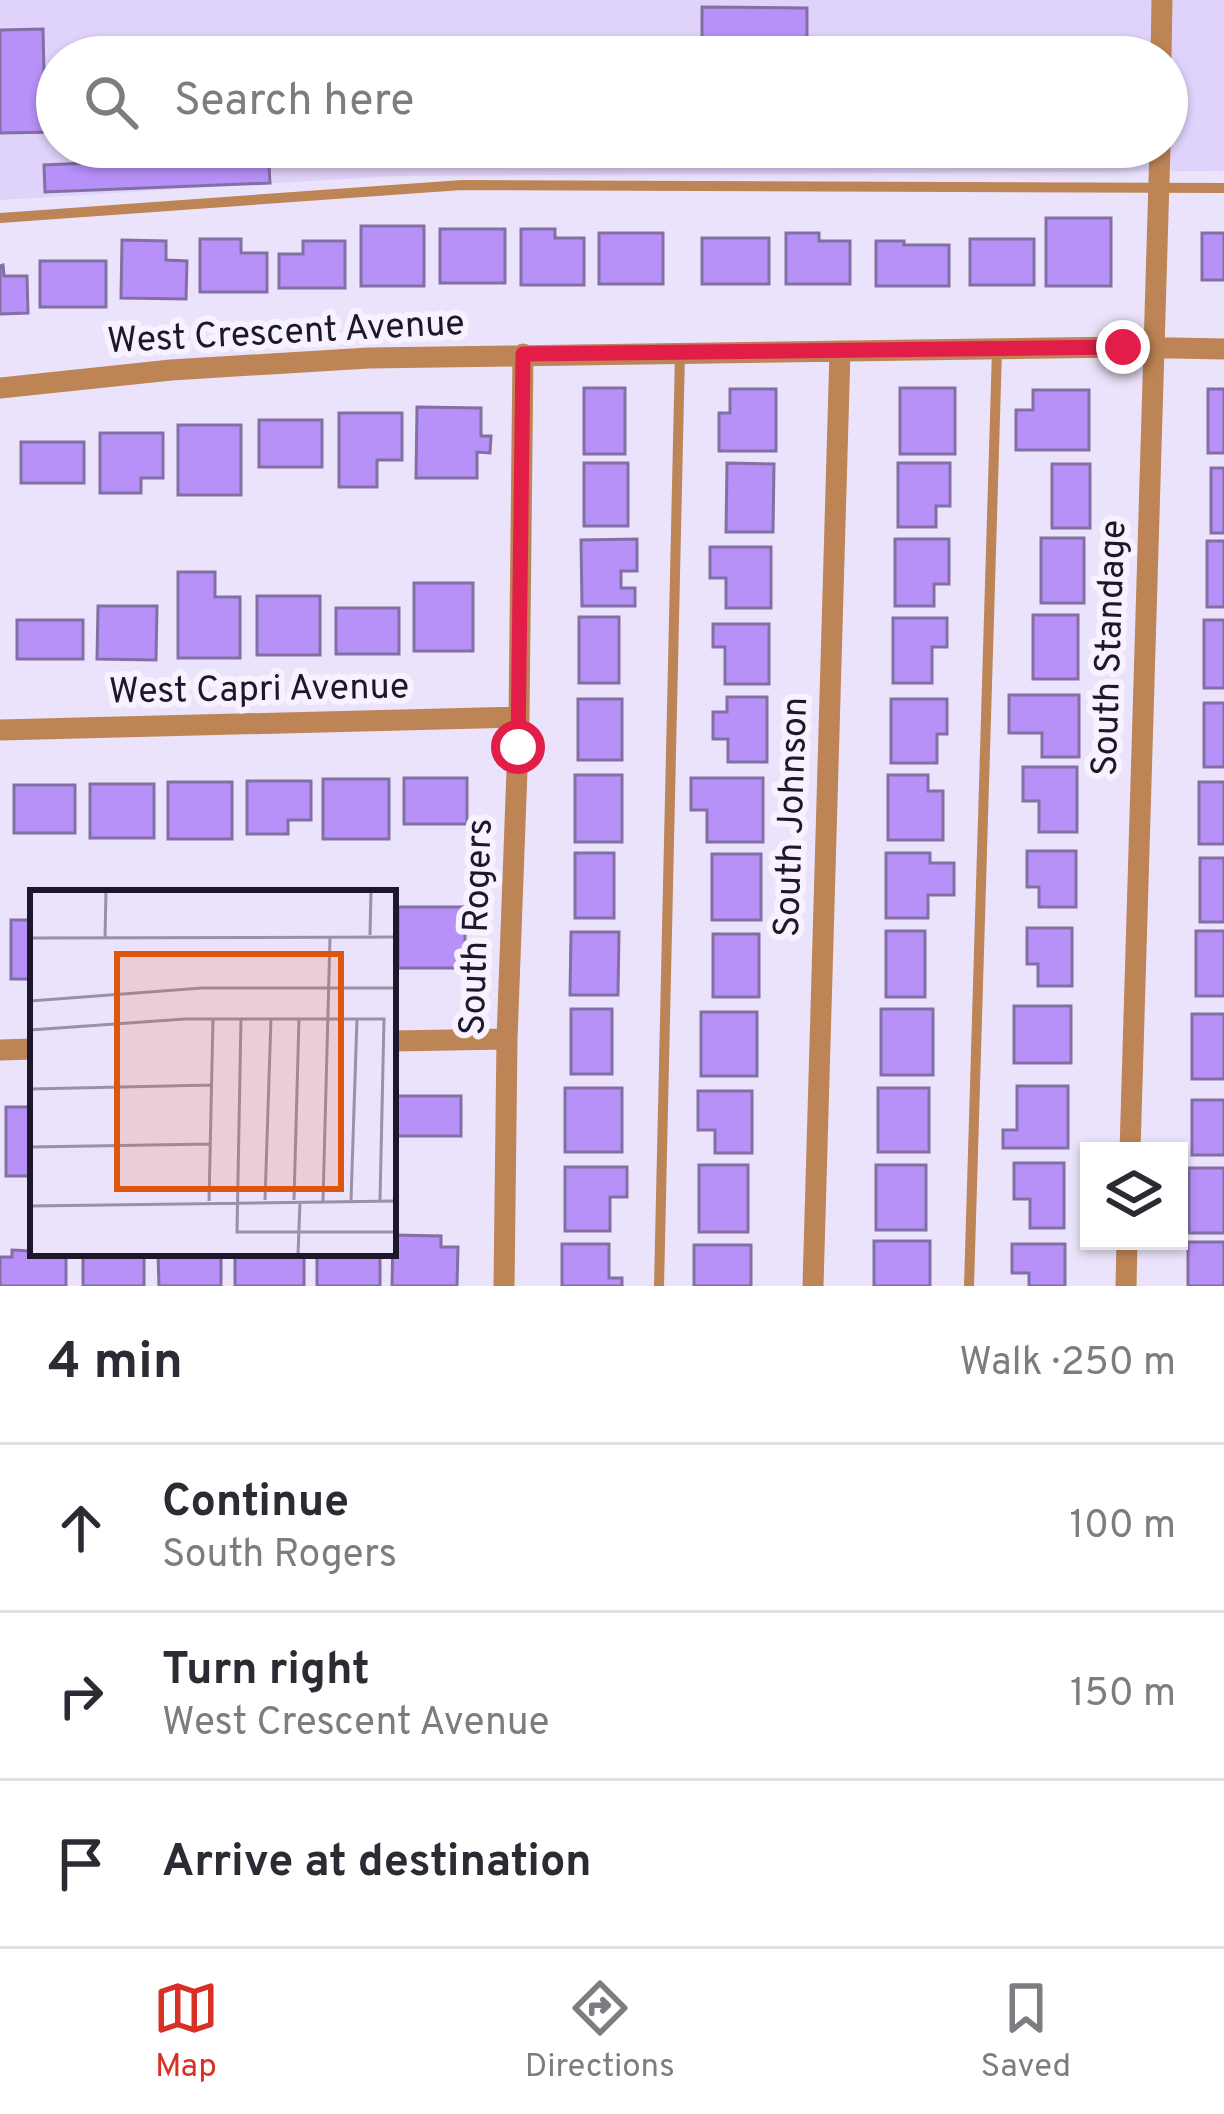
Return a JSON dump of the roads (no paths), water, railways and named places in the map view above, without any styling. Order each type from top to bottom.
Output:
[{"type":"street","points":[[1161,36],[1162,0]]},
{"type":"street","name":"South Standage","points":[[1130,1142],[1160,168]]},
{"type":"street","name":"West Crescent Avenue","points":[[0,388],[170,370],[369,358],[1224,350]]},
{"type":"street","name":"South Johnson","points":[[813,1286],[839,351]]},
{"type":"street","name":"South Rogers","points":[[504,1286],[523,354]]},
{"type":"street","name":"West Capri Avenue","points":[[0,730],[519,717]]},
{"type":"street","points":[[396,1041],[506,1039]]},
{"type":"street","points":[[0,1050],[30,1049]]},
{"type":"street","points":[[1126,1286],[1127,1250]]},
{"type":"lane","points":[[0,218],[462,185],[1224,188]]},
{"type":"lane","points":[[969,1286],[997,350]]},
{"type":"lane","points":[[659,1286],[680,352]]}]
